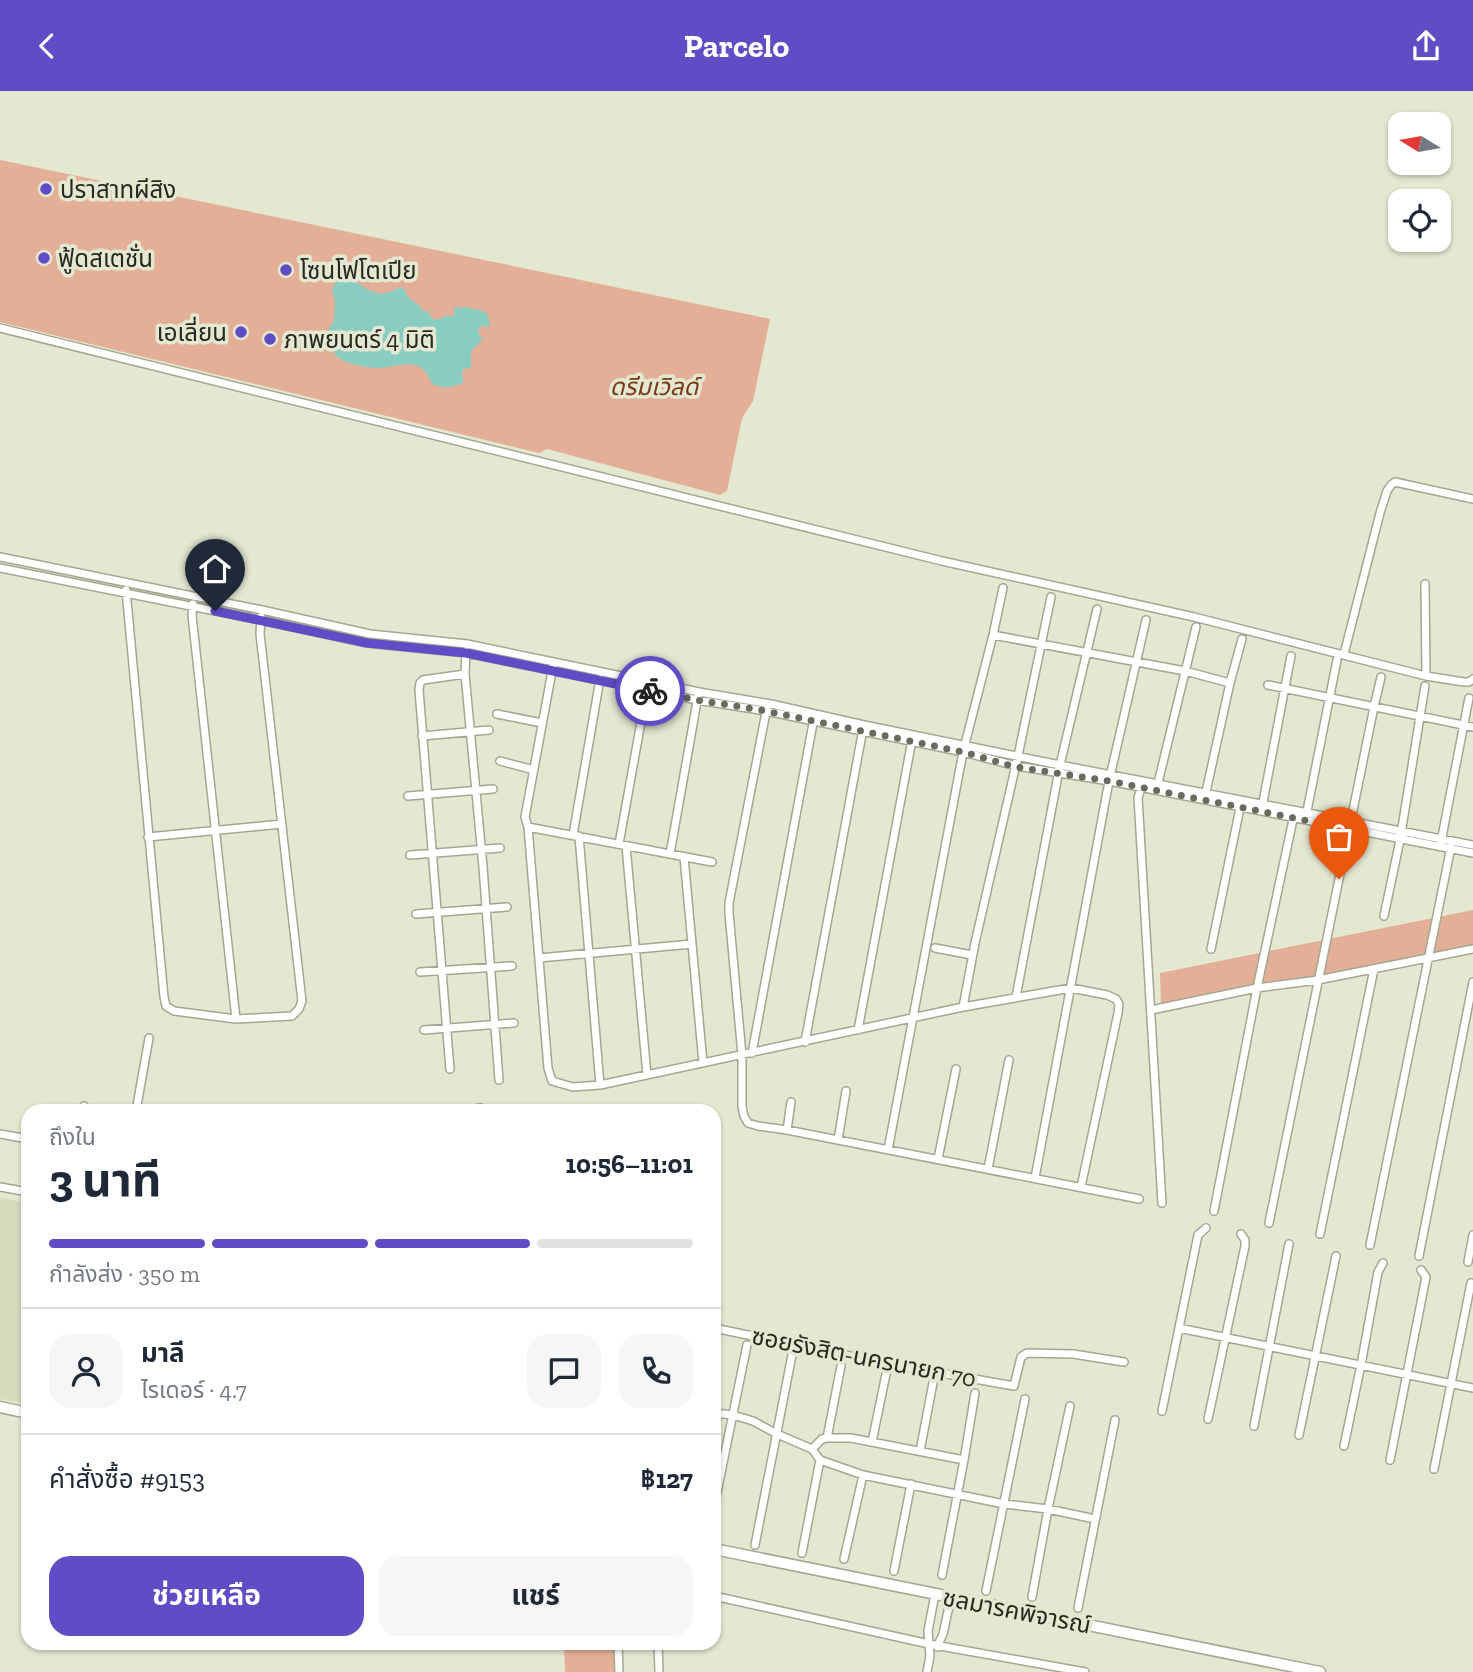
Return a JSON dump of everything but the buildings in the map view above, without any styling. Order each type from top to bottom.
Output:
[{"type":"street","points":[[0,328],[942,562],[1194,617],[1426,676],[1464,682],[1473,679]]},
{"type":"street","points":[[1344,655],[1380,513],[1391,485],[1395,482],[1473,499]]},
{"type":"street","points":[[0,557],[370,633],[467,644],[699,691],[912,739],[1018,756],[1059,769]]},
{"type":"street","points":[[0,568],[367,643],[466,653],[697,700],[769,706]]},
{"type":"street","points":[[65,581],[67,571]]},
{"type":"street","points":[[126,582],[166,1006],[174,1011],[236,1019],[292,1016],[302,1001],[260,634],[262,610]]},
{"type":"street","points":[[1425,584],[1426,676]]},
{"type":"street","points":[[888,1150],[964,749],[1003,588]]},
{"type":"street","points":[[194,596],[193,629],[236,1019]]},
{"type":"street","points":[[963,1007],[972,955],[1016,767],[1051,597]]},
{"type":"street","points":[[1016,997],[1059,769],[1097,609]]},
{"type":"street","points":[[1035,1178],[1110,778],[1146,620]]},
{"type":"street","points":[[1158,783],[1196,627]]},
{"type":"street","points":[[993,635],[1185,671],[1230,683]]},
{"type":"street","points":[[1206,792],[1242,639]]},
{"type":"street","points":[[467,644],[465,674],[499,1080]]},
{"type":"street","points":[[1262,807],[1291,656]]},
{"type":"street","points":[[1306,816],[1337,660]]},
{"type":"street","points":[[554,662],[525,817],[549,1075],[552,1081],[573,1087],[600,1085],[963,1007],[1071,988],[1107,995],[1116,999],[1119,1005],[1118,1013],[1081,1187]]},
{"type":"street","points":[[600,1085],[576,836],[601,672]]},
{"type":"street","points":[[450,1069],[419,690],[422,680],[465,674]]},
{"type":"street","points":[[1269,1223],[1381,677]]},
{"type":"street","points":[[647,1075],[636,949],[623,845],[649,681]]},
{"type":"street","points":[[1268,685],[1473,727]]},
{"type":"street","points":[[1384,916],[1401,835],[1425,686]]},
{"type":"street","points":[[670,854],[699,691]]},
{"type":"street","points":[[773,695],[729,903],[742,1055],[742,1107],[748,1123],[1139,1199]]},
{"type":"street","points":[[1441,842],[1469,698]]},
{"type":"street","points":[[498,714],[542,723]]},
{"type":"street","points":[[752,1053],[814,718]]},
{"type":"street","points":[[805,1042],[864,729]]},
{"type":"street","points":[[422,736],[489,730]]},
{"type":"street","points":[[858,1030],[912,739]]},
{"type":"street","points":[[964,749],[1016,767],[1059,769],[1401,835],[1473,845]]},
{"type":"street","points":[[499,761],[534,770]]},
{"type":"street","points":[[1142,784],[1158,783],[1206,792],[1240,804]]},
{"type":"street","points":[[1142,784],[1138,797],[1163,1203]]},
{"type":"street","points":[[408,796],[493,789]]},
{"type":"street","points":[[1211,949],[1240,804]]},
{"type":"street","points":[[1214,1211],[1294,815]]},
{"type":"street","points":[[148,837],[282,824]]},
{"type":"street","points":[[527,827],[712,862]]},
{"type":"street","points":[[1370,1245],[1452,840]]},
{"type":"street","points":[[1441,842],[1450,849],[1473,853]]},
{"type":"street","points":[[410,855],[500,848]]},
{"type":"street","points":[[684,857],[703,1063]]},
{"type":"street","points":[[416,914],[506,907]]},
{"type":"street","points":[[539,958],[692,944]]},
{"type":"street","points":[[934,948],[972,955]]},
{"type":"street","points":[[1151,1010],[1257,988],[1318,980],[1473,950]]},
{"type":"street","points":[[420,972],[512,965]]},
{"type":"street","points":[[1320,1234],[1374,969]]},
{"type":"street","points":[[1419,1255],[1473,982]]},
{"type":"street","points":[[424,1030],[514,1023]]},
{"type":"street","points":[[136,1104],[149,1038]]},
{"type":"street","points":[[988,1169],[1009,1060]]},
{"type":"street","points":[[938,1159],[956,1069]]},
{"type":"street","points":[[838,1140],[846,1091]]},
{"type":"street","points":[[787,1130],[791,1102]]},
{"type":"street","points":[[0,1134],[21,1138]]},
{"type":"street","points":[[0,1187],[21,1191]]},
{"type":"street","points":[[1162,1411],[1198,1235],[1206,1228]]},
{"type":"street","points":[[1208,1419],[1245,1246],[1241,1234]]},
{"type":"street","points":[[1470,1258],[1473,1235]]},
{"type":"street","points":[[1254,1426],[1289,1244]]},
{"type":"street","points":[[1299,1435],[1336,1256]]},
{"type":"street","points":[[1344,1446],[1362,1365],[1378,1272],[1383,1263]]},
{"type":"street","points":[[1390,1460],[1426,1277],[1421,1270]]},
{"type":"street","points":[[1434,1469],[1471,1283]]},
{"type":"street","points":[[1179,1328],[1473,1388]]},
{"type":"street","name":"ซอยรังสิต-นครนายก 70","points":[[721,1329],[1014,1386],[1021,1357],[1027,1353],[1073,1354],[1124,1362]]},
{"type":"street","points":[[721,1473],[747,1345]]},
{"type":"street","points":[[755,1545],[792,1355]]},
{"type":"street","points":[[827,1437],[841,1366]]},
{"type":"street","points":[[872,1442],[886,1374]]},
{"type":"street","points":[[920,1451],[933,1383]]},
{"type":"street","points":[[942,1575],[975,1393]]},
{"type":"street","points":[[986,1591],[1025,1399]]},
{"type":"street","points":[[1032,1597],[1070,1406]]},
{"type":"street","points":[[0,1407],[21,1412]]},
{"type":"street","points":[[721,1414],[753,1421],[812,1449],[820,1461],[863,1475],[1004,1504],[1048,1509],[1095,1519]]},
{"type":"street","points":[[1078,1608],[1115,1420]]},
{"type":"street","points":[[812,1449],[827,1437],[851,1438],[964,1460]]},
{"type":"street","points":[[803,1553],[820,1461]]},
{"type":"street","points":[[844,1559],[863,1475]]},
{"type":"street","points":[[894,1571],[911,1483]]},
{"type":"street","name":"ชลมารคพิจารณ์","points":[[721,1550],[1320,1672]]},
{"type":"street","points":[[933,1644],[928,1631],[935,1594]]},
{"type":"street","points":[[927,1672],[933,1644],[943,1634],[951,1597]]},
{"type":"street","points":[[721,1599],[933,1644],[1085,1672]]},
{"type":"street","points":[[618,1650],[620,1672]]},
{"type":"street","points":[[658,1650],[659,1672]]},
{"type":"shaded area","points":[[0,1198],[21,1202],[21,1403],[0,1399]]},
{"type":"green space","name":"ดรีมเวิลด์","points":[[0,160],[770,319],[753,401],[742,418],[727,491],[720,495],[547,449],[539,453],[0,322]]},
{"type":"green space","points":[[1473,910],[1473,952],[1161,1010],[1160,973]]},
{"type":"green space","points":[[564,1650],[616,1650],[617,1672],[565,1672]]},
{"type":"water","points":[[343,274],[375,292],[386,293],[403,287],[421,310],[429,312],[436,320],[454,316],[454,308],[469,307],[485,312],[490,327],[481,326],[478,330],[480,337],[484,338],[471,351],[471,368],[464,369],[462,373],[465,381],[441,387],[432,384],[428,375],[417,366],[410,364],[372,368],[349,363],[338,357],[333,352],[333,344],[327,332],[334,321],[335,302],[332,289]]},
{"type":"way so far","points":[[650,691],[766,711],[963,752],[1016,767],[1109,781],[1349,829],[1339,879]]},
{"type":"place","name":"ปราสาทผีสิง","points":[[46,189]]},
{"type":"place","name":"ฟู้ดสเตชั่น","points":[[44,258]]},
{"type":"place","name":"โซนโฟโตเปีย","points":[[286,270]]},
{"type":"place","name":"เอเลี่ยน","points":[[241,332]]},
{"type":"place","name":"ภาพยนตร์ 4 มิติ","points":[[270,339]]},
{"type":"route","points":[[215,611],[367,643],[466,653],[650,691]]}]
